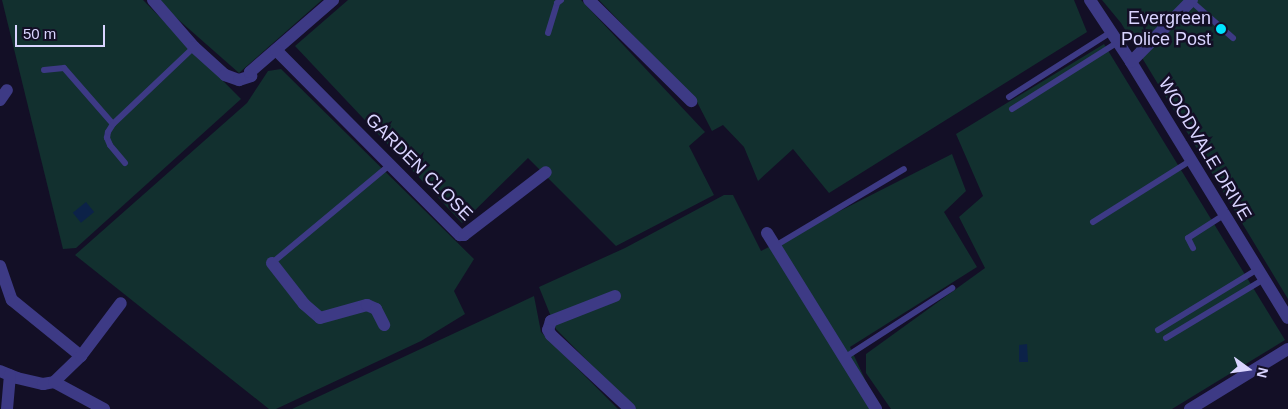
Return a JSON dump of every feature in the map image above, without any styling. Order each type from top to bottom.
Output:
[{"type":"street","points":[[153,0],[194,47],[230,78],[244,79],[251,76],[250,72],[333,0]]},
{"type":"street","points":[[589,0],[691,101]]},
{"type":"street","name":"WOODVALE DRIVE","points":[[1090,0],[1131,62],[1288,318]]},
{"type":"street","points":[[1131,62],[1192,1]]},
{"type":"street","name":"GARDEN CLOSE","points":[[276,50],[462,236],[546,172]]},
{"type":"street","points":[[768,233],[876,409]]},
{"type":"street","points":[[270,264],[304,304],[320,318],[367,305],[376,309],[384,325]]},
{"type":"street","points":[[0,266],[12,300],[81,356]]},
{"type":"street","points":[[615,296],[551,321],[548,330],[551,335],[630,409]]},
{"type":"street","points":[[7,409],[5,373],[43,384],[54,382],[81,356],[121,303]]},
{"type":"street","points":[[1190,409],[1288,349]]},
{"type":"street","points":[[54,382],[104,409]]},
{"type":"lane","points":[[548,33],[557,3],[561,0]]},
{"type":"lane","points":[[1192,1],[1233,38]]},
{"type":"lane","points":[[1009,98],[1114,37]]},
{"type":"lane","points":[[1012,109],[1114,37]]},
{"type":"lane","points":[[125,163],[107,138],[113,124],[194,47]]},
{"type":"lane","points":[[44,70],[64,68],[113,124]]},
{"type":"lane","points":[[1093,222],[1190,161]]},
{"type":"lane","points":[[270,264],[391,164]]},
{"type":"lane","points":[[776,246],[904,169]]},
{"type":"lane","points":[[1192,248],[1188,238],[1224,215]]},
{"type":"lane","points":[[1158,330],[1261,274]]},
{"type":"lane","points":[[1166,338],[1261,274]]},
{"type":"lane","points":[[844,358],[952,288]]},
{"type":"green space","points":[[2,0],[143,0],[241,99],[76,248],[63,249]]},
{"type":"green space","points":[[156,0],[322,0],[239,73]]},
{"type":"green space","points":[[348,0],[581,0],[705,132],[689,146],[714,195],[616,246],[528,158],[462,223],[295,46]]},
{"type":"green space","points":[[599,0],[1074,0],[1087,32],[829,193],[793,149],[758,181],[744,147],[723,125],[712,131],[697,102]]},
{"type":"green space","points":[[1102,0],[1288,0],[1288,299],[1121,23]]},
{"type":"green space","points":[[1104,44],[1285,340],[1172,409],[891,409],[866,373],[866,354],[985,268],[959,217],[983,196],[956,134]]},
{"type":"green space","points":[[281,69],[474,259],[454,291],[465,314],[421,341],[276,409],[269,409],[75,255],[247,103],[268,71]]},
{"type":"green space","points":[[952,154],[966,191],[944,212],[977,267],[850,347],[869,388],[882,409],[635,409],[556,329],[539,287],[625,248],[724,195],[733,195],[761,251]]},
{"type":"green space","points":[[534,296],[541,332],[618,409],[292,409]]},
{"type":"water","points":[[86,202],[94,212],[81,223],[73,213]]},
{"type":"water","points":[[1027,344],[1028,362],[1019,362],[1019,345]]},
{"type":"place","name":"Evergreen Police Post","points":[[1221,29]]}]
